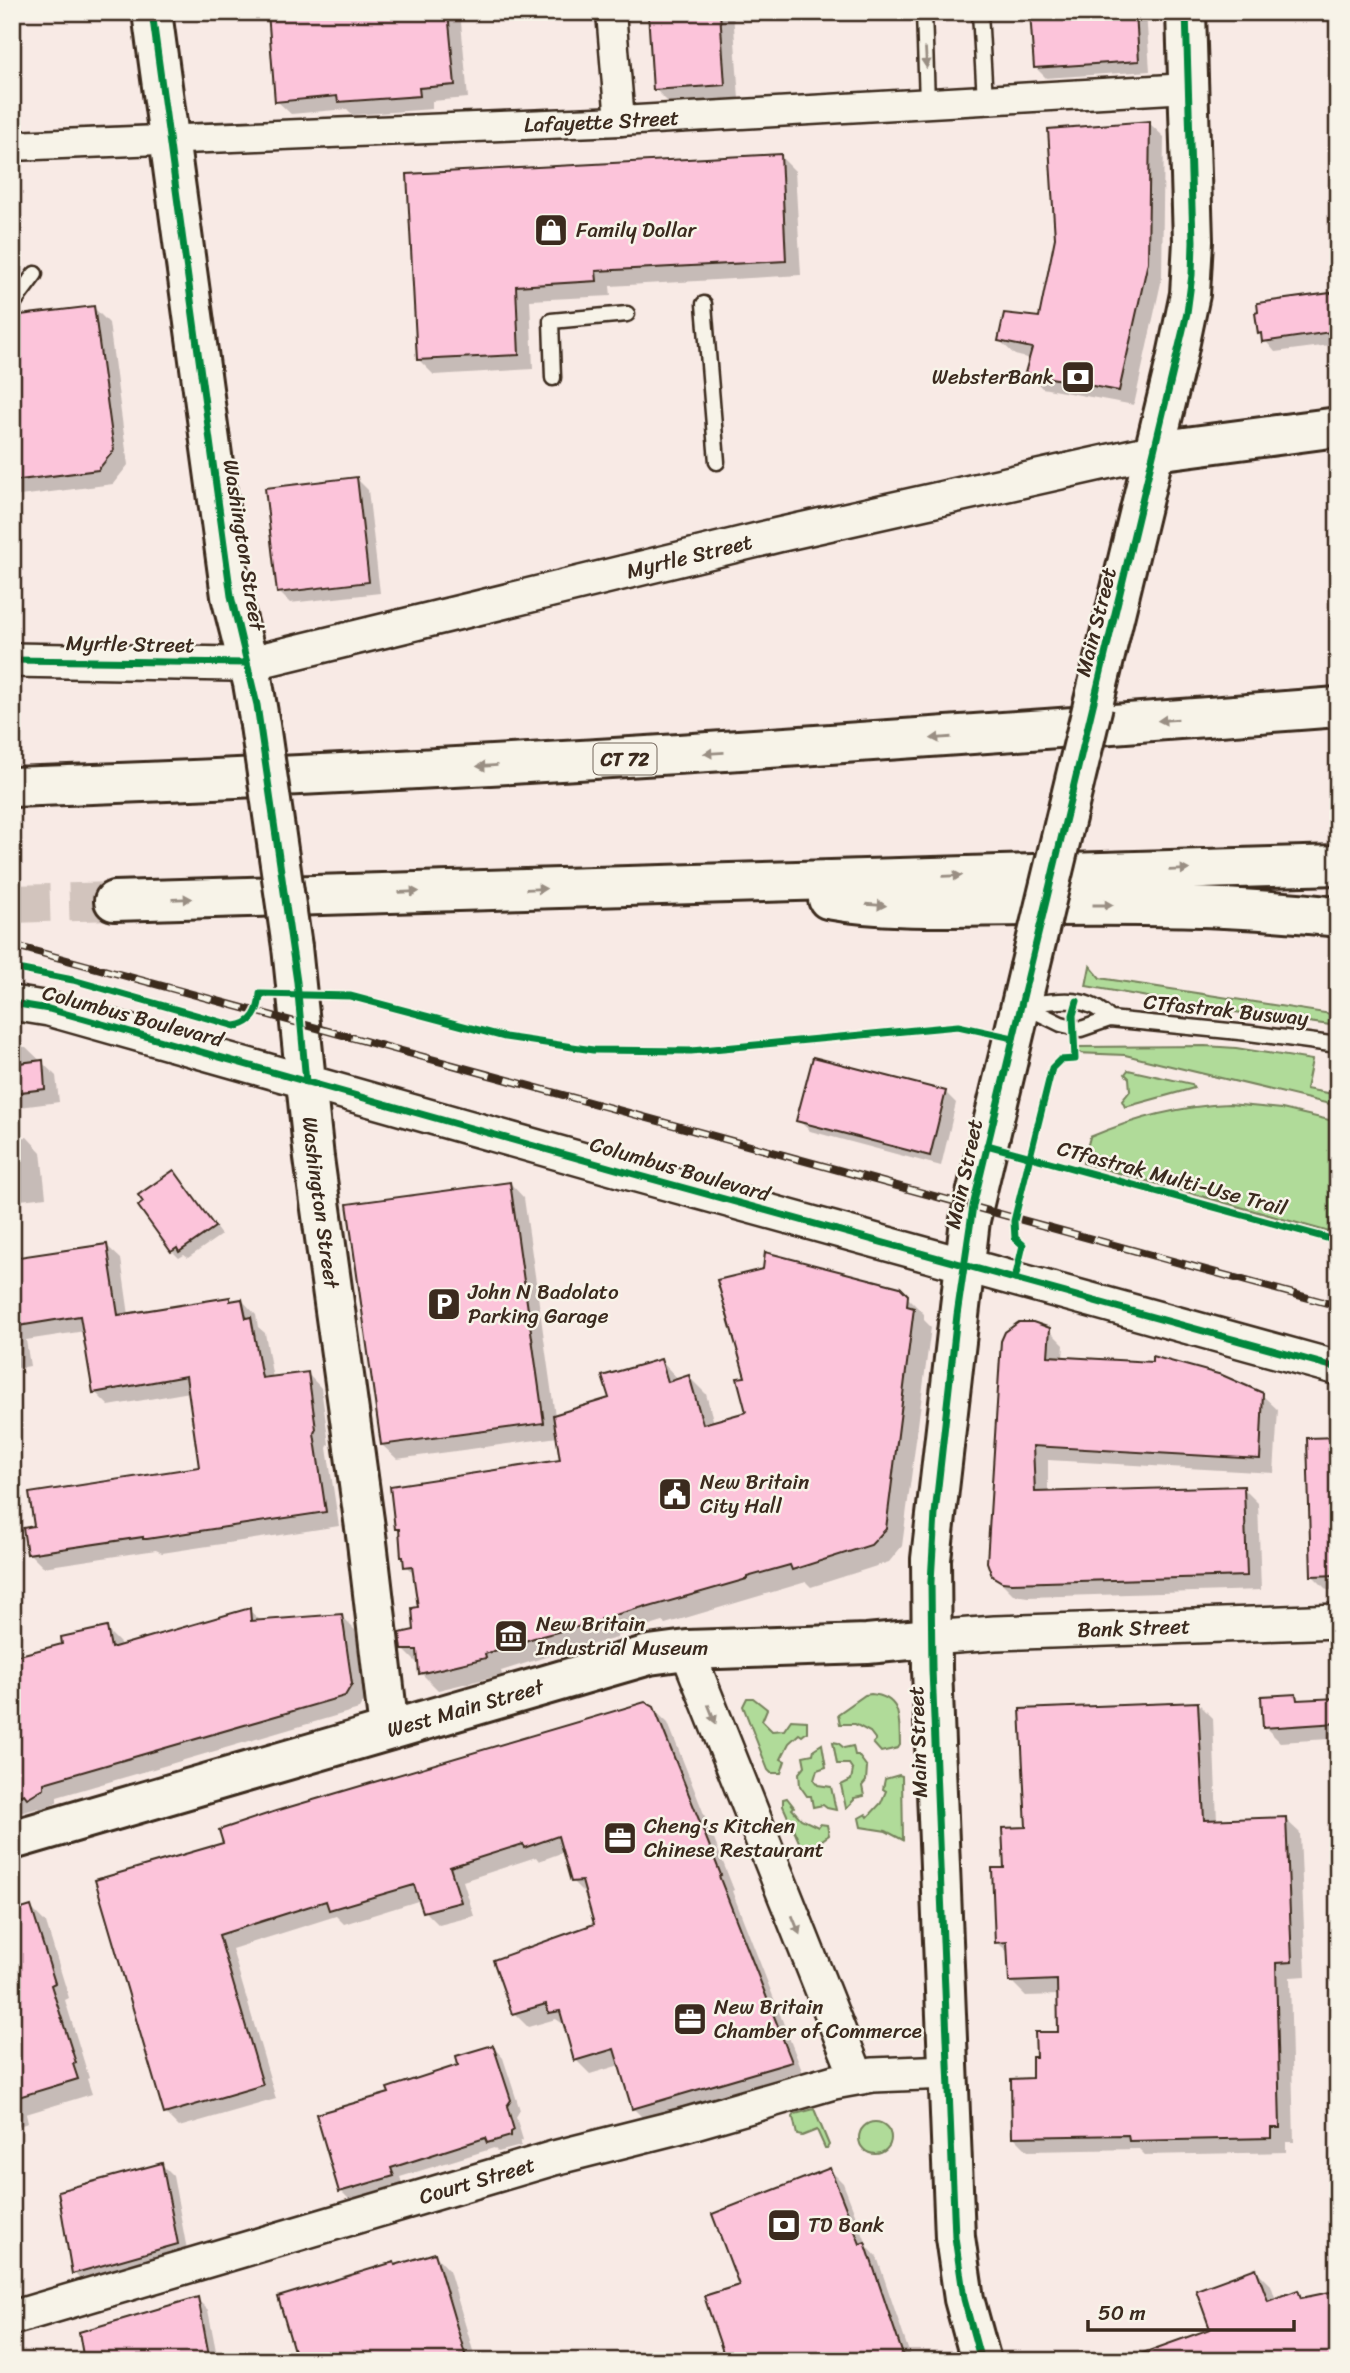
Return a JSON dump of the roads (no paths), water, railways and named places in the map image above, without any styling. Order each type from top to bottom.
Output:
[{"type":"main road","name":"Washington Street","points":[[152,12],[231,596],[260,725],[292,947],[314,1158],[367,1542],[389,1730]]},
{"type":"main road","name":"Main Street","points":[[981,2361],[964,2299],[956,2252],[931,1638],[933,1536],[973,1206],[1183,334],[1192,275],[1186,12]]},
{"type":"main road","points":[[1155,451],[1338,427]]},
{"type":"main road","points":[[1236,715],[1281,697],[1338,681]]},
{"type":"main road","name":"CT 72","points":[[12,787],[591,761],[817,747],[1338,707]]},
{"type":"main road","points":[[114,901],[1338,865]]},
{"type":"main road","points":[[761,882],[829,899],[883,906],[1140,905],[1338,917]]},
{"type":"main road","name":"West Main Street","points":[[12,1840],[626,1660],[687,1650],[867,1644],[931,1638]]},
{"type":"street","points":[[611,12],[620,121]]},
{"type":"street","name":"Lafayette Street","points":[[12,146],[620,121],[1188,88]]},
{"type":"street","name":"Myrtle Street","points":[[12,660],[247,663],[752,541],[1155,451]]},
{"type":"street","name":"Columbus Boulevard","points":[[12,1003],[49,1009],[1338,1368]]},
{"type":"street","name":"Bank Street","points":[[931,1638],[995,1633],[1338,1621]]},
{"type":"street","points":[[687,1650],[857,2077]]},
{"type":"street","name":"Court Street","points":[[12,2318],[554,2158],[681,2126],[809,2088],[857,2077],[948,2072]]},
{"type":"lane","points":[[923,12],[927,103]]},
{"type":"lane","points":[[980,12],[985,100]]},
{"type":"lane","points":[[12,305],[35,274]]},
{"type":"lane","points":[[704,304],[717,462]]},
{"type":"lane","points":[[553,378],[551,321],[627,314]]},
{"type":"lane","name":"CTfastrak Busway","points":[[1025,988],[1061,1024],[1081,1029],[1110,1019],[1271,1035],[1338,1045]]},
{"type":"lane","name":"CTfastrak Busway","points":[[1025,988],[1096,1006],[1110,1019]]},
{"type":"tunnel","points":[[12,904],[114,901]]},
{"type":"railway","points":[[12,945],[1338,1306]]},
{"type":"place","name":"Family Dollar","points":[[551,230]]},
{"type":"place","name":"WebsterBank","points":[[1078,377]]},
{"type":"place","name":"John N Badolato Parking Garage","points":[[444,1304]]},
{"type":"place","name":"New Britain City Hall","points":[[675,1494]]},
{"type":"place","name":"New Britain Industrial Museum","points":[[511,1636]]},
{"type":"place","name":"Cheng's Kitchen Chinese Restaurant","points":[[620,1838]]},
{"type":"place","name":"New Britain Chamber of Commerce","points":[[690,2019]]},
{"type":"place","name":"TD Bank","points":[[784,2225]]}]
